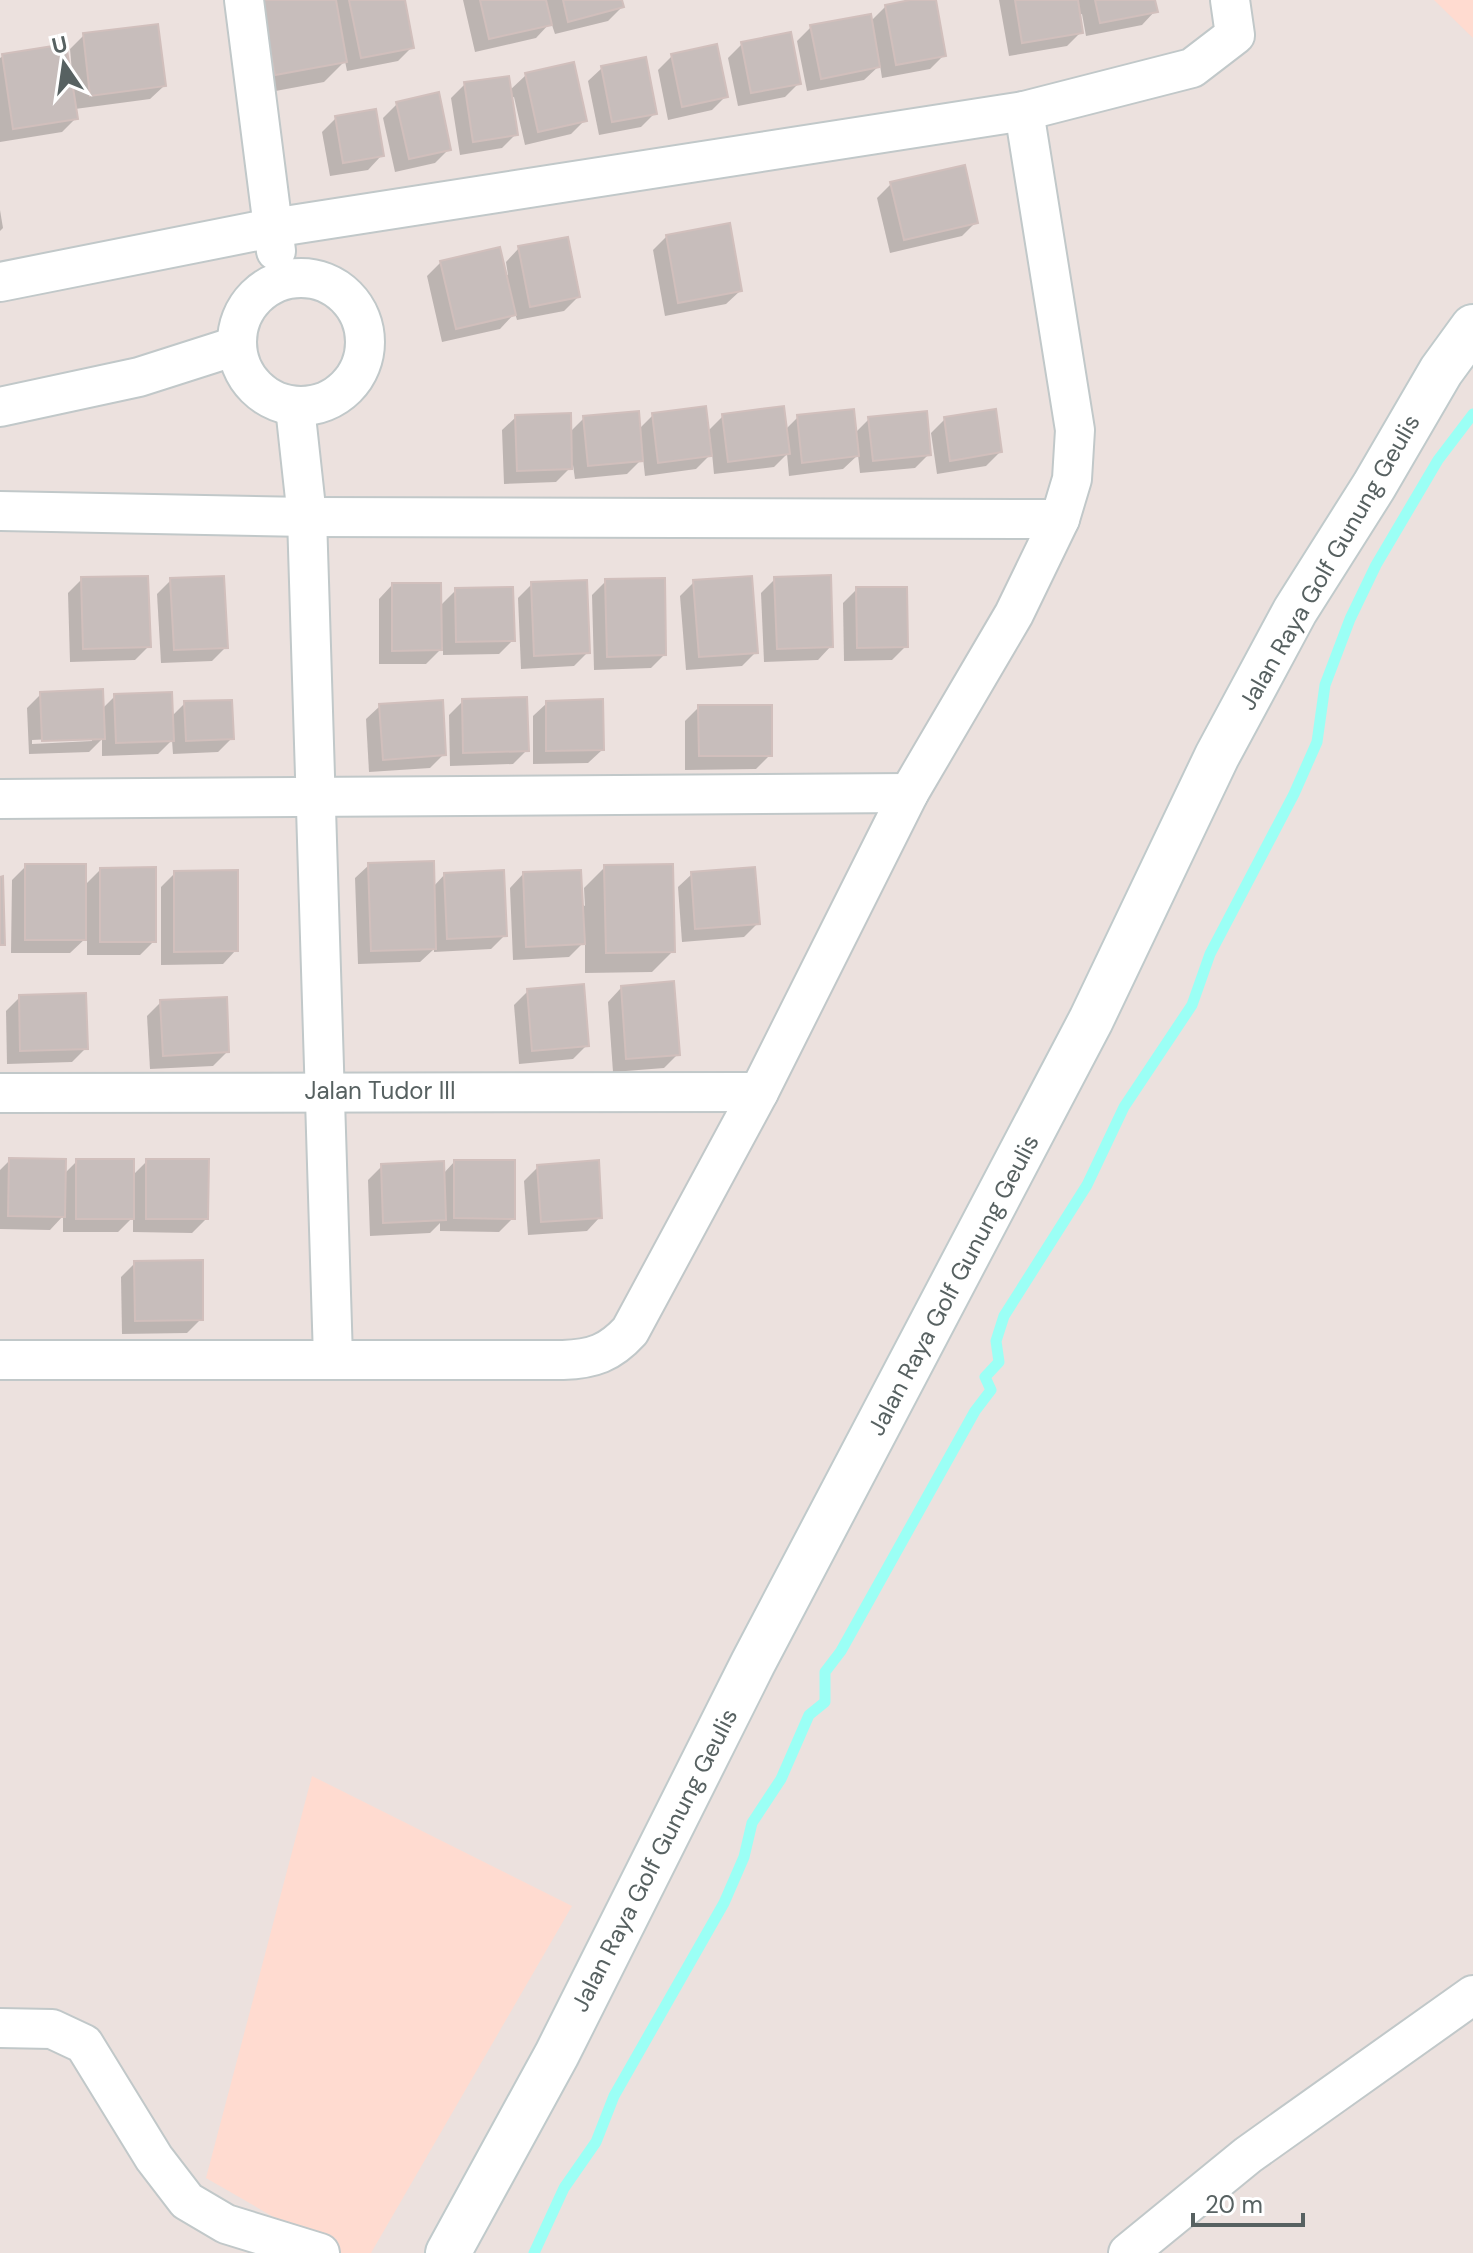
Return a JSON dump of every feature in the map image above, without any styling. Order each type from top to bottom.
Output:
[{"type":"main road","name":"Jalan Raya Golf Gunung Geulis","points":[[448,2253],[557,2054],[753,1663],[1091,1020],[1238,716],[1295,611],[1374,486],[1441,371],[1473,327]]},
{"type":"street","points":[[244,0],[272,228],[282,281]]},
{"type":"street","points":[[0,282],[272,228],[1024,111],[1192,68],[1235,35],[1230,0]]},
{"type":"street","points":[[0,1360],[588,1359],[613,1350],[630,1331],[759,1092],[909,793],[1014,614],[1060,519],[1072,479],[1075,430],[1024,111]]},
{"type":"street","points":[[304,278],[327,283],[353,304],[366,335],[364,358],[346,387],[318,405],[295,407],[273,401],[254,388],[242,369],[236,346],[239,325],[247,306],[262,290],[282,281],[304,278]]},
{"type":"street","points":[[0,407],[139,377],[236,346]]},
{"type":"street","points":[[295,407],[307,517],[313,799],[327,1090],[333,1358]]},
{"type":"street","points":[[0,511],[307,517],[1060,519]]},
{"type":"street","points":[[0,799],[909,793]]},
{"type":"street","name":"Jalan Tudor III","points":[[0,1093],[327,1090],[759,1092]]},
{"type":"street","points":[[1128,2253],[1248,2155],[1473,1995]]},
{"type":"street","points":[[0,2028],[52,2029],[84,2044],[154,2158],[187,2201],[226,2224],[320,2253]]},
{"type":"shaded area","points":[[1434,0],[1473,0],[1473,38]]},
{"type":"shaded area","points":[[312,1776],[572,1906],[371,2253],[336,2253],[206,2178]]},
{"type":"building","points":[[261,0],[336,0],[347,62],[275,75]]},
{"type":"building","points":[[349,0],[405,0],[414,48],[361,58]]},
{"type":"building","points":[[480,0],[546,0],[552,25],[489,39]]},
{"type":"building","points":[[563,0],[622,0],[624,7],[568,22]]},
{"type":"building","points":[[910,0],[936,0],[946,56],[896,65],[885,5]]},
{"type":"building","points":[[1015,0],[1078,0],[1083,33],[1022,43]]},
{"type":"building","points":[[1095,0],[1155,0],[1158,12],[1100,23]]},
{"type":"building","points":[[871,14],[880,67],[821,79],[810,25]]},
{"type":"building","points":[[158,24],[166,86],[90,96],[83,33]]},
{"type":"building","points":[[791,32],[801,84],[751,93],[741,42]]},
{"type":"building","points":[[66,44],[78,119],[13,129],[2,54]]},
{"type":"building","points":[[717,44],[728,97],[682,107],[671,54]]},
{"type":"building","points":[[646,57],[657,114],[612,122],[601,66]]},
{"type":"building","points":[[574,62],[587,121],[538,132],[525,73]]},
{"type":"building","points":[[509,76],[518,135],[473,142],[464,82]]},
{"type":"building","points":[[439,92],[451,150],[409,159],[396,102]]},
{"type":"building","points":[[376,109],[384,156],[343,163],[335,116]]},
{"type":"building","points":[[965,165],[978,223],[904,240],[890,182]]},
{"type":"building","points":[[730,223],[742,291],[678,303],[666,235]]},
{"type":"building","points":[[568,237],[580,297],[530,307],[518,246]]},
{"type":"building","points":[[500,247],[516,315],[456,329],[440,261]]},
{"type":"building","points":[[706,406],[712,456],[658,463],[652,413]]},
{"type":"building","points":[[784,406],[790,454],[728,462],[722,414]]},
{"type":"building","points":[[854,409],[859,456],[802,463],[797,415]]},
{"type":"building","points":[[996,409],[1002,452],[950,461],[944,417]]},
{"type":"building","points":[[639,411],[643,461],[588,466],[583,416]]},
{"type":"building","points":[[927,411],[931,455],[873,461],[868,417]]},
{"type":"building","points":[[571,413],[572,469],[517,471],[515,415]]},
{"type":"building","points":[[831,575],[833,647],[777,649],[774,577]]},
{"type":"building","points":[[148,576],[151,647],[83,649],[81,577]]},
{"type":"building","points":[[224,576],[228,648],[174,650],[170,578]]},
{"type":"building","points":[[752,576],[758,653],[699,657],[693,580]]},
{"type":"building","points":[[665,578],[666,655],[607,657],[605,579]]},
{"type":"building","points":[[587,580],[590,653],[534,656],[531,582]]},
{"type":"building","points":[[392,583],[441,583],[442,650],[392,651]]},
{"type":"building","points":[[513,587],[515,641],[456,642],[455,588]]},
{"type":"building","points":[[856,587],[907,587],[908,647],[857,648]]},
{"type":"building","points":[[103,689],[105,739],[42,741],[40,692]]},
{"type":"building","points":[[172,692],[174,741],[116,743],[114,694]]},
{"type":"building","points":[[527,697],[529,751],[463,753],[462,699]]},
{"type":"building","points":[[603,699],[604,750],[546,751],[546,701]]},
{"type":"building","points":[[232,700],[234,739],[186,741],[184,701]]},
{"type":"building","points":[[443,700],[446,755],[383,760],[379,704]]},
{"type":"building","points":[[698,705],[772,705],[772,756],[699,756]]},
{"type":"building","points":[[434,861],[436,949],[371,951],[368,863]]},
{"type":"building","points":[[25,864],[86,864],[86,940],[25,940]]},
{"type":"building","points":[[673,864],[675,952],[606,953],[604,865]]},
{"type":"building","points":[[156,867],[156,942],[100,942],[100,868]]},
{"type":"building","points":[[755,867],[760,924],[695,929],[691,872]]},
{"type":"building","points":[[238,870],[238,951],[174,952],[174,871]]},
{"type":"building","points":[[504,870],[507,936],[447,939],[444,873]]},
{"type":"building","points":[[581,870],[585,944],[526,947],[523,872]]},
{"type":"building","points":[[3,876],[5,945],[0,945],[0,877]]},
{"type":"building","points":[[674,981],[680,1055],[626,1059],[621,986]]},
{"type":"building","points":[[584,984],[589,1046],[532,1051],[527,989]]},
{"type":"building","points":[[86,993],[88,1049],[20,1051],[19,995]]},
{"type":"building","points":[[227,997],[229,1052],[163,1056],[160,1000]]},
{"type":"building","points":[[9,1158],[66,1159],[65,1217],[8,1216]]},
{"type":"building","points":[[76,1159],[134,1159],[134,1219],[76,1219]]},
{"type":"building","points":[[146,1159],[209,1159],[208,1219],[146,1219]]},
{"type":"building","points":[[454,1160],[515,1160],[515,1219],[454,1218]]},
{"type":"building","points":[[599,1160],[602,1218],[541,1222],[537,1165]]},
{"type":"building","points":[[444,1161],[446,1220],[383,1223],[381,1164]]},
{"type":"building","points":[[203,1260],[203,1320],[135,1321],[134,1261]]},
{"type":"waterway","points":[[534,2253],[564,2188],[596,2142],[614,2096],[724,1903],[744,1857],[752,1823],[781,1779],[809,1715],[825,1702],[825,1672],[841,1651],[975,1411],[991,1390],[985,1377],[999,1362],[996,1341],[1004,1316],[1087,1185],[1124,1107],[1192,1005],[1210,954],[1294,794],[1317,742],[1325,685],[1350,619],[1376,565],[1438,460],[1473,414]]}]
